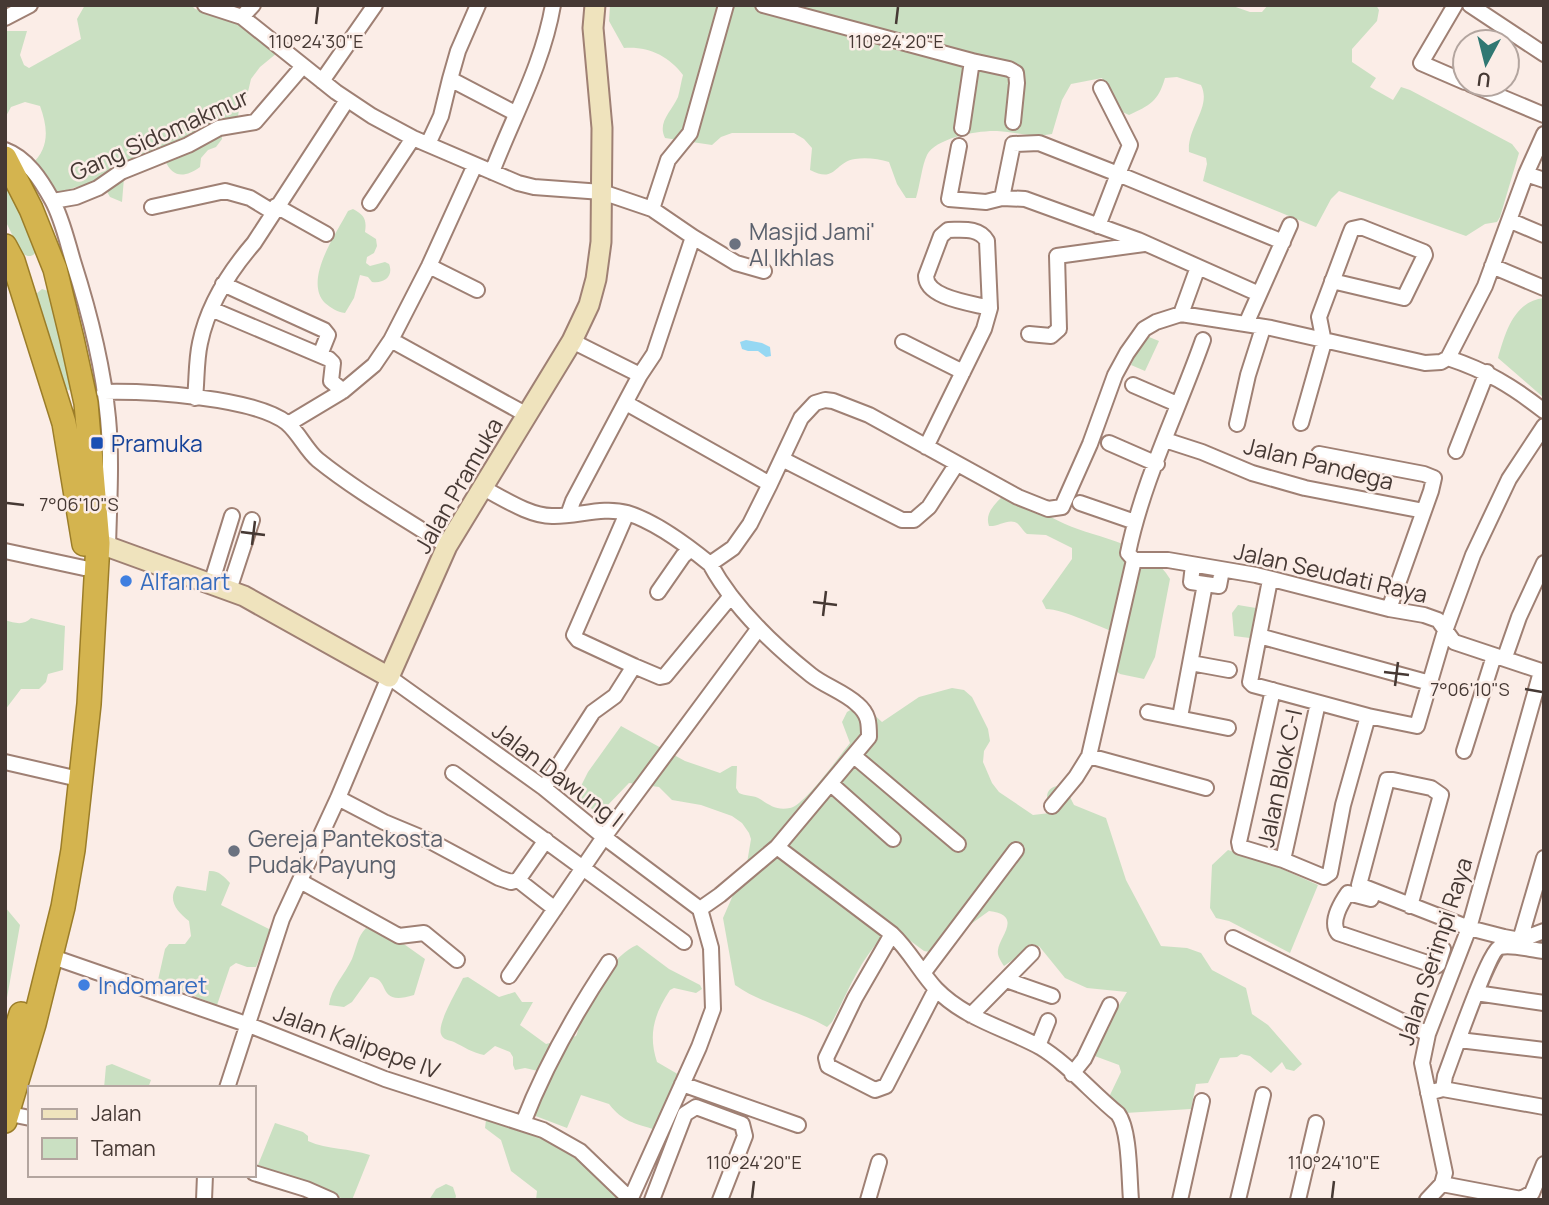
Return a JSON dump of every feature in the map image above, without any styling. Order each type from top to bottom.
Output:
[{"type":"highway","points":[[5,158],[31,209],[61,294],[86,403],[103,545],[89,704],[65,848],[40,940],[12,1117]]},
{"type":"highway","points":[[9,253],[26,270],[39,263],[46,246]]},
{"type":"highway","points":[[9,253],[64,423],[84,539],[76,778]]},
{"type":"highway","points":[[26,304],[31,288],[43,282],[61,294]]},
{"type":"highway","points":[[5,1065],[27,1022],[50,956],[63,907],[65,848]]},
{"type":"main road","name":"Jalan Pramuka","points":[[389,677],[447,546],[572,341],[589,305],[601,242],[602,192],[602,128],[593,28],[595,5]]},
{"type":"main road","points":[[103,545],[244,596],[389,677]]},
{"type":"street","points":[[5,19],[30,5]]},
{"type":"street","points":[[205,5],[242,17],[347,100],[413,138],[517,183],[534,187],[602,192],[652,209],[736,263],[764,271]]},
{"type":"street","points":[[242,17],[253,5]]},
{"type":"street","points":[[322,81],[375,5]]},
{"type":"street","points":[[428,144],[441,116],[462,41],[478,5]]},
{"type":"street","points":[[492,172],[546,39],[552,5]]},
{"type":"street","points":[[652,209],[668,160],[690,133],[726,5]]},
{"type":"street","points":[[763,5],[1009,69],[1016,73],[1013,122]]},
{"type":"street","points":[[1451,76],[1421,63],[1455,5]]},
{"type":"street","points":[[1470,5],[1544,54]]},
{"type":"street","points":[[962,128],[972,61]]},
{"type":"street","name":"Gang Sidomakmur","points":[[53,201],[76,197],[98,188],[121,172],[188,145],[219,128],[255,122],[303,66]]},
{"type":"street","points":[[450,79],[515,113]]},
{"type":"street","points":[[1098,226],[1130,145],[1101,88]]},
{"type":"street","points":[[1503,98],[1544,115]]},
{"type":"street","points":[[195,398],[200,342],[223,284],[237,262],[254,243],[347,100]]},
{"type":"street","points":[[710,564],[733,548],[750,524],[801,418],[815,403],[825,400],[850,407],[1018,497],[1048,509],[1062,507],[1090,444],[1115,374],[1144,329],[1156,322],[1181,314],[1246,324],[1425,363],[1441,362],[1448,358],[1467,326],[1544,134]]},
{"type":"street","points":[[370,203],[413,138]]},
{"type":"street","points":[[1002,198],[1013,144],[1039,143],[1283,242]]},
{"type":"street","points":[[959,146],[949,199],[986,202],[1002,198],[1025,199],[1145,244],[1259,294]]},
{"type":"street","points":[[5,150],[17,155],[32,169],[53,201],[79,281],[108,418],[103,545]]},
{"type":"street","points":[[288,424],[343,391],[374,365],[391,340],[429,267],[475,165]]},
{"type":"street","points":[[1526,174],[1544,180]]},
{"type":"street","points":[[152,207],[225,191],[250,198],[326,234]]},
{"type":"street","points":[[1511,221],[1544,234]]},
{"type":"street","points":[[1246,324],[1290,225]]},
{"type":"street","points":[[1301,423],[1324,342],[1319,317],[1332,281],[1352,229],[1361,228],[1424,251],[1425,255],[1404,298],[1332,281]]},
{"type":"street","points":[[926,447],[984,329],[990,308],[987,241],[983,234],[977,231],[948,230],[941,236],[926,282],[930,289],[939,294],[990,308]]},
{"type":"street","points":[[568,515],[661,338],[673,293],[693,237]]},
{"type":"street","points":[[1029,334],[1051,336],[1059,329],[1057,256],[1145,244]]},
{"type":"street","points":[[1492,266],[1544,288]]},
{"type":"street","points":[[429,267],[477,290]]},
{"type":"street","points":[[1181,314],[1198,267]]},
{"type":"street","points":[[223,284],[324,330],[328,335],[320,355]]},
{"type":"street","points":[[211,309],[320,355],[332,363],[331,381],[343,391]]},
{"type":"street","points":[[1237,424],[1248,375],[1263,328]]},
{"type":"street","points":[[391,340],[527,415]]},
{"type":"street","points":[[1052,806],[1076,777],[1089,755],[1134,560],[1128,553],[1135,522],[1203,340]]},
{"type":"street","points":[[572,341],[640,375]]},
{"type":"street","points":[[903,342],[963,372]]},
{"type":"street","points":[[1448,358],[1487,372],[1513,387],[1544,411]]},
{"type":"street","points":[[1456,451],[1487,372]]},
{"type":"street","points":[[1133,385],[1177,404]]},
{"type":"street","points":[[104,392],[141,391],[238,404],[267,413],[288,424],[315,458],[368,496],[447,546]]},
{"type":"street","points":[[626,403],[771,485]]},
{"type":"street","points":[[1270,580],[1251,684],[1368,716],[1417,726],[1445,631],[1474,555],[1509,480],[1544,426]]},
{"type":"street","name":"Jalan Pandega","points":[[1165,439],[1244,470],[1305,488],[1424,511]]},
{"type":"street","points":[[1109,443],[1157,464]]},
{"type":"street","name":"Jalan Pandega","points":[[1319,454],[1431,475],[1434,483],[1389,609]]},
{"type":"street","points":[[782,459],[902,520],[914,520],[929,507],[956,465]]},
{"type":"street","points":[[482,488],[538,514],[551,516],[612,511],[627,513],[691,549],[710,564],[731,596],[759,628],[813,676],[858,704],[869,719],[869,737],[777,847],[700,909],[711,948],[713,1009],[630,1200]]},
{"type":"street","points":[[1080,503],[1135,522]]},
{"type":"street","points":[[627,513],[574,635],[578,640],[660,677],[665,676],[731,596]]},
{"type":"street","points":[[220,587],[232,516]]},
{"type":"street","points":[[220,587],[252,520]]},
{"type":"street","points":[[658,592],[691,549]]},
{"type":"street","points":[[5,551],[85,568]]},
{"type":"street","name":"Jalan Seudati Raya","points":[[1134,560],[1160,559],[1222,570],[1436,619],[1454,642],[1542,672]]},
{"type":"street","points":[[1464,751],[1499,657],[1544,563]]},
{"type":"street","points":[[1193,565],[1191,582],[1219,586],[1222,570]]},
{"type":"street","points":[[1180,717],[1205,584]]},
{"type":"street","points":[[509,976],[604,837],[759,628]]},
{"type":"street","points":[[1259,636],[1430,683]]},
{"type":"street","points":[[1191,663],[1229,670]]},
{"type":"street","points":[[544,788],[593,712],[615,696],[634,666]]},
{"type":"street","name":"Jalan Serimpi Raya","points":[[1442,1184],[1445,1173],[1422,1063],[1428,1034],[1468,931],[1542,672]]},
{"type":"street","points":[[228,1086],[282,919],[338,798],[389,677]]},
{"type":"street","name":"Jalan Dawung I","points":[[389,677],[544,788],[700,909]]},
{"type":"street","points":[[1273,691],[1239,842],[1240,847],[1283,860]]},
{"type":"street","name":"Jalan Blok C-I","points":[[1318,703],[1283,860],[1324,877],[1330,873],[1343,805],[1368,716]]},
{"type":"street","points":[[1148,712],[1228,728]]},
{"type":"street","points":[[1089,755],[1206,788]]},
{"type":"street","points":[[854,756],[958,844]]},
{"type":"street","points":[[5,762],[76,778]]},
{"type":"street","points":[[453,773],[684,942]]},
{"type":"street","points":[[1410,906],[1441,794],[1437,790],[1394,779],[1387,780],[1359,886],[1468,931]]},
{"type":"street","points":[[831,784],[893,839]]},
{"type":"street","points":[[338,798],[511,882],[518,880],[546,840]]},
{"type":"street","points":[[777,847],[892,934],[909,951],[936,989],[971,1015],[1038,1046],[1054,1057],[1122,1119],[1130,1200]]},
{"type":"street","points":[[924,972],[1016,850]]},
{"type":"street","points":[[1520,940],[1544,858]]},
{"type":"street","points":[[518,880],[555,909]]},
{"type":"street","points":[[300,881],[399,936],[424,933],[457,960]]},
{"type":"street","points":[[1443,949],[1436,966],[1338,933],[1334,928],[1345,896],[1352,893],[1468,931],[1520,940],[1544,931]]},
{"type":"street","points":[[892,934],[855,998],[825,1058],[828,1066],[875,1090],[886,1086],[936,989]]},
{"type":"street","points":[[1233,938],[1428,1034]]},
{"type":"street","points":[[1443,1089],[1445,1076],[1494,951],[1498,948],[1544,951]]},
{"type":"street","points":[[971,1015],[1032,953]]},
{"type":"street","name":"Jalan Kalipepe IV","points":[[50,956],[246,1024],[385,1079],[559,1137],[580,1151],[630,1200]]},
{"type":"street","points":[[523,1123],[538,1084],[560,1041],[609,962]]},
{"type":"street","points":[[1006,979],[1052,996]]},
{"type":"street","points":[[1476,993],[1544,1003]]},
{"type":"street","points":[[1072,1074],[1084,1059],[1110,1005]]},
{"type":"street","points":[[1038,1046],[1048,1021]]},
{"type":"street","points":[[1459,1040],[1544,1050]]},
{"type":"street","points":[[682,1084],[798,1125]]},
{"type":"street","points":[[1428,1093],[1443,1089],[1544,1107]]},
{"type":"street","points":[[1238,1200],[1263,1095]]},
{"type":"street","points":[[1180,1200],[1202,1101]]},
{"type":"street","points":[[652,1200],[685,1114],[696,1107],[742,1124],[745,1130],[720,1200]]},
{"type":"street","points":[[1298,1200],[1316,1123]]},
{"type":"street","points":[[868,1200],[879,1162]]},
{"type":"street","points":[[1427,1200],[1442,1184],[1521,1199],[1532,1193],[1544,1164]]},
{"type":"street","points":[[256,1173],[331,1200]]},
{"type":"street","points":[[204,1200],[205,1177]]},
{"type":"green space","points":[[85,5],[191,5],[195,9],[240,21],[277,53],[260,67],[251,79],[238,116],[222,132],[222,139],[216,147],[208,150],[201,158],[200,167],[189,173],[175,173],[165,160],[124,178],[122,202],[110,197],[105,188],[97,186],[79,187],[54,194],[31,165],[42,152],[46,137],[40,106],[25,102],[11,107],[5,118],[5,31],[27,31],[20,55],[24,65],[29,68],[81,39],[77,19]]},
{"type":"green space","points":[[610,5],[1230,5],[1250,12],[1262,12],[1268,5],[1376,5],[1379,10],[1377,21],[1352,49],[1352,62],[1376,78],[1370,87],[1393,100],[1401,87],[1410,90],[1512,144],[1519,153],[1497,222],[1485,224],[1466,236],[1339,191],[1331,199],[1316,227],[1203,181],[1206,158],[1189,152],[1189,143],[1202,109],[1204,93],[1201,85],[1177,77],[1165,78],[1152,102],[1129,115],[1118,110],[1102,78],[1071,84],[1062,100],[1052,134],[989,131],[958,136],[939,144],[927,155],[916,198],[906,198],[897,184],[889,162],[859,158],[848,161],[825,175],[810,170],[812,148],[794,133],[732,133],[721,137],[712,145],[665,138],[664,122],[678,97],[683,75],[671,62],[657,54],[624,48],[609,21]]},
{"type":"green space","points":[[5,181],[37,250],[32,256],[21,253],[5,220]]},
{"type":"green space","points":[[353,209],[364,218],[365,232],[376,239],[377,246],[374,253],[367,257],[366,263],[370,266],[385,262],[389,264],[390,272],[387,278],[380,282],[372,282],[368,277],[360,275],[354,298],[345,313],[334,310],[325,303],[319,293],[318,282],[319,270],[330,244],[348,211]]},
{"type":"green space","points":[[42,289],[51,292],[71,391],[66,389],[36,298],[36,294]]},
{"type":"green space","points":[[1544,298],[1544,398],[1498,358],[1504,338],[1518,312],[1534,300]]},
{"type":"green space","points":[[1144,335],[1159,341],[1145,371],[1131,365]]},
{"type":"green space","points":[[1006,493],[1065,524],[1137,550],[1161,567],[1170,579],[1155,657],[1144,679],[1120,674],[1115,670],[1120,634],[1072,615],[1046,609],[1042,601],[1072,559],[1072,548],[1046,535],[1027,534],[1016,522],[989,526],[990,512]]},
{"type":"green space","points":[[1238,605],[1256,608],[1250,638],[1234,636],[1232,613]]},
{"type":"green space","points":[[31,618],[65,626],[63,670],[48,674],[46,682],[39,689],[21,689],[5,710],[5,620],[22,623]]},
{"type":"green space","points":[[952,688],[964,690],[972,697],[988,729],[990,741],[984,751],[983,762],[999,792],[1033,815],[1050,813],[1047,799],[1049,790],[1071,784],[1069,795],[1074,805],[1106,818],[1126,880],[1161,946],[1187,948],[1201,953],[1212,970],[1246,988],[1252,1014],[1268,1025],[1302,1064],[1294,1071],[1286,1069],[1282,1062],[1271,1073],[1250,1056],[1241,1054],[1237,1057],[1220,1058],[1208,1083],[1196,1084],[1191,1109],[1125,1113],[1109,1097],[1121,1072],[1119,1065],[1092,1055],[1127,992],[1087,988],[1065,978],[1039,946],[1031,947],[1004,966],[998,950],[1007,922],[999,913],[989,911],[964,929],[955,944],[930,952],[924,951],[893,928],[865,960],[827,1027],[757,998],[735,985],[723,918],[747,863],[751,839],[742,823],[732,816],[701,805],[672,800],[659,787],[629,783],[604,809],[598,811],[587,807],[578,792],[588,772],[621,726],[685,761],[720,773],[737,766],[736,788],[739,793],[758,798],[777,808],[790,808],[804,799],[850,743],[842,722],[847,712],[852,709],[872,713],[882,722],[919,697]]},
{"type":"green space","points":[[1228,850],[1271,864],[1318,885],[1290,953],[1229,921],[1216,918],[1210,908],[1212,865]]},
{"type":"green space","points":[[209,871],[221,874],[230,883],[221,905],[271,930],[256,967],[236,963],[230,967],[217,1005],[158,980],[165,949],[169,944],[185,944],[191,936],[189,921],[173,901],[174,891],[177,886],[206,891]]},
{"type":"green space","points":[[5,907],[20,925],[5,1009]]},
{"type":"green space","points":[[366,928],[401,942],[425,959],[414,995],[402,998],[389,995],[381,982],[370,977],[352,1002],[344,1007],[329,1005],[332,993]]},
{"type":"green space","points":[[637,945],[669,969],[700,985],[702,989],[696,993],[674,988],[670,990],[656,1016],[653,1043],[657,1062],[681,1076],[656,1130],[624,1118],[609,1104],[581,1095],[567,1128],[533,1115],[538,1071],[525,1068],[515,1070],[510,1052],[495,1046],[484,1055],[446,1040],[441,1034],[442,1022],[449,1006],[463,978],[468,977],[499,997],[515,992],[522,1002],[533,1002],[520,1025],[546,1044],[576,1036],[580,1020],[602,977],[619,957]]},
{"type":"green space","points":[[112,1064],[151,1080],[149,1086],[104,1086],[106,1066]]},
{"type":"green space","points":[[486,1120],[542,1134],[570,1152],[620,1200],[536,1200],[537,1191],[511,1171],[501,1140],[485,1128]]},
{"type":"green space","points":[[275,1123],[303,1132],[308,1136],[308,1141],[316,1144],[370,1155],[352,1200],[258,1165]]},
{"type":"green space","points":[[446,1184],[453,1187],[455,1200],[429,1200],[436,1189]]},
{"type":"water","points":[[746,340],[770,347],[771,356],[766,357],[758,351],[742,349],[740,342]]},
{"type":"place","name":"Masjid Jami' Al Ikhlas","points":[[735,244]]},
{"type":"place","name":"Pramuka","points":[[97,443]]},
{"type":"place","name":"Alfamart","points":[[126,581]]},
{"type":"place","name":"Gereja Pantekosta Pudak Payung","points":[[234,851]]},
{"type":"place","name":"Indomaret","points":[[84,985]]}]
